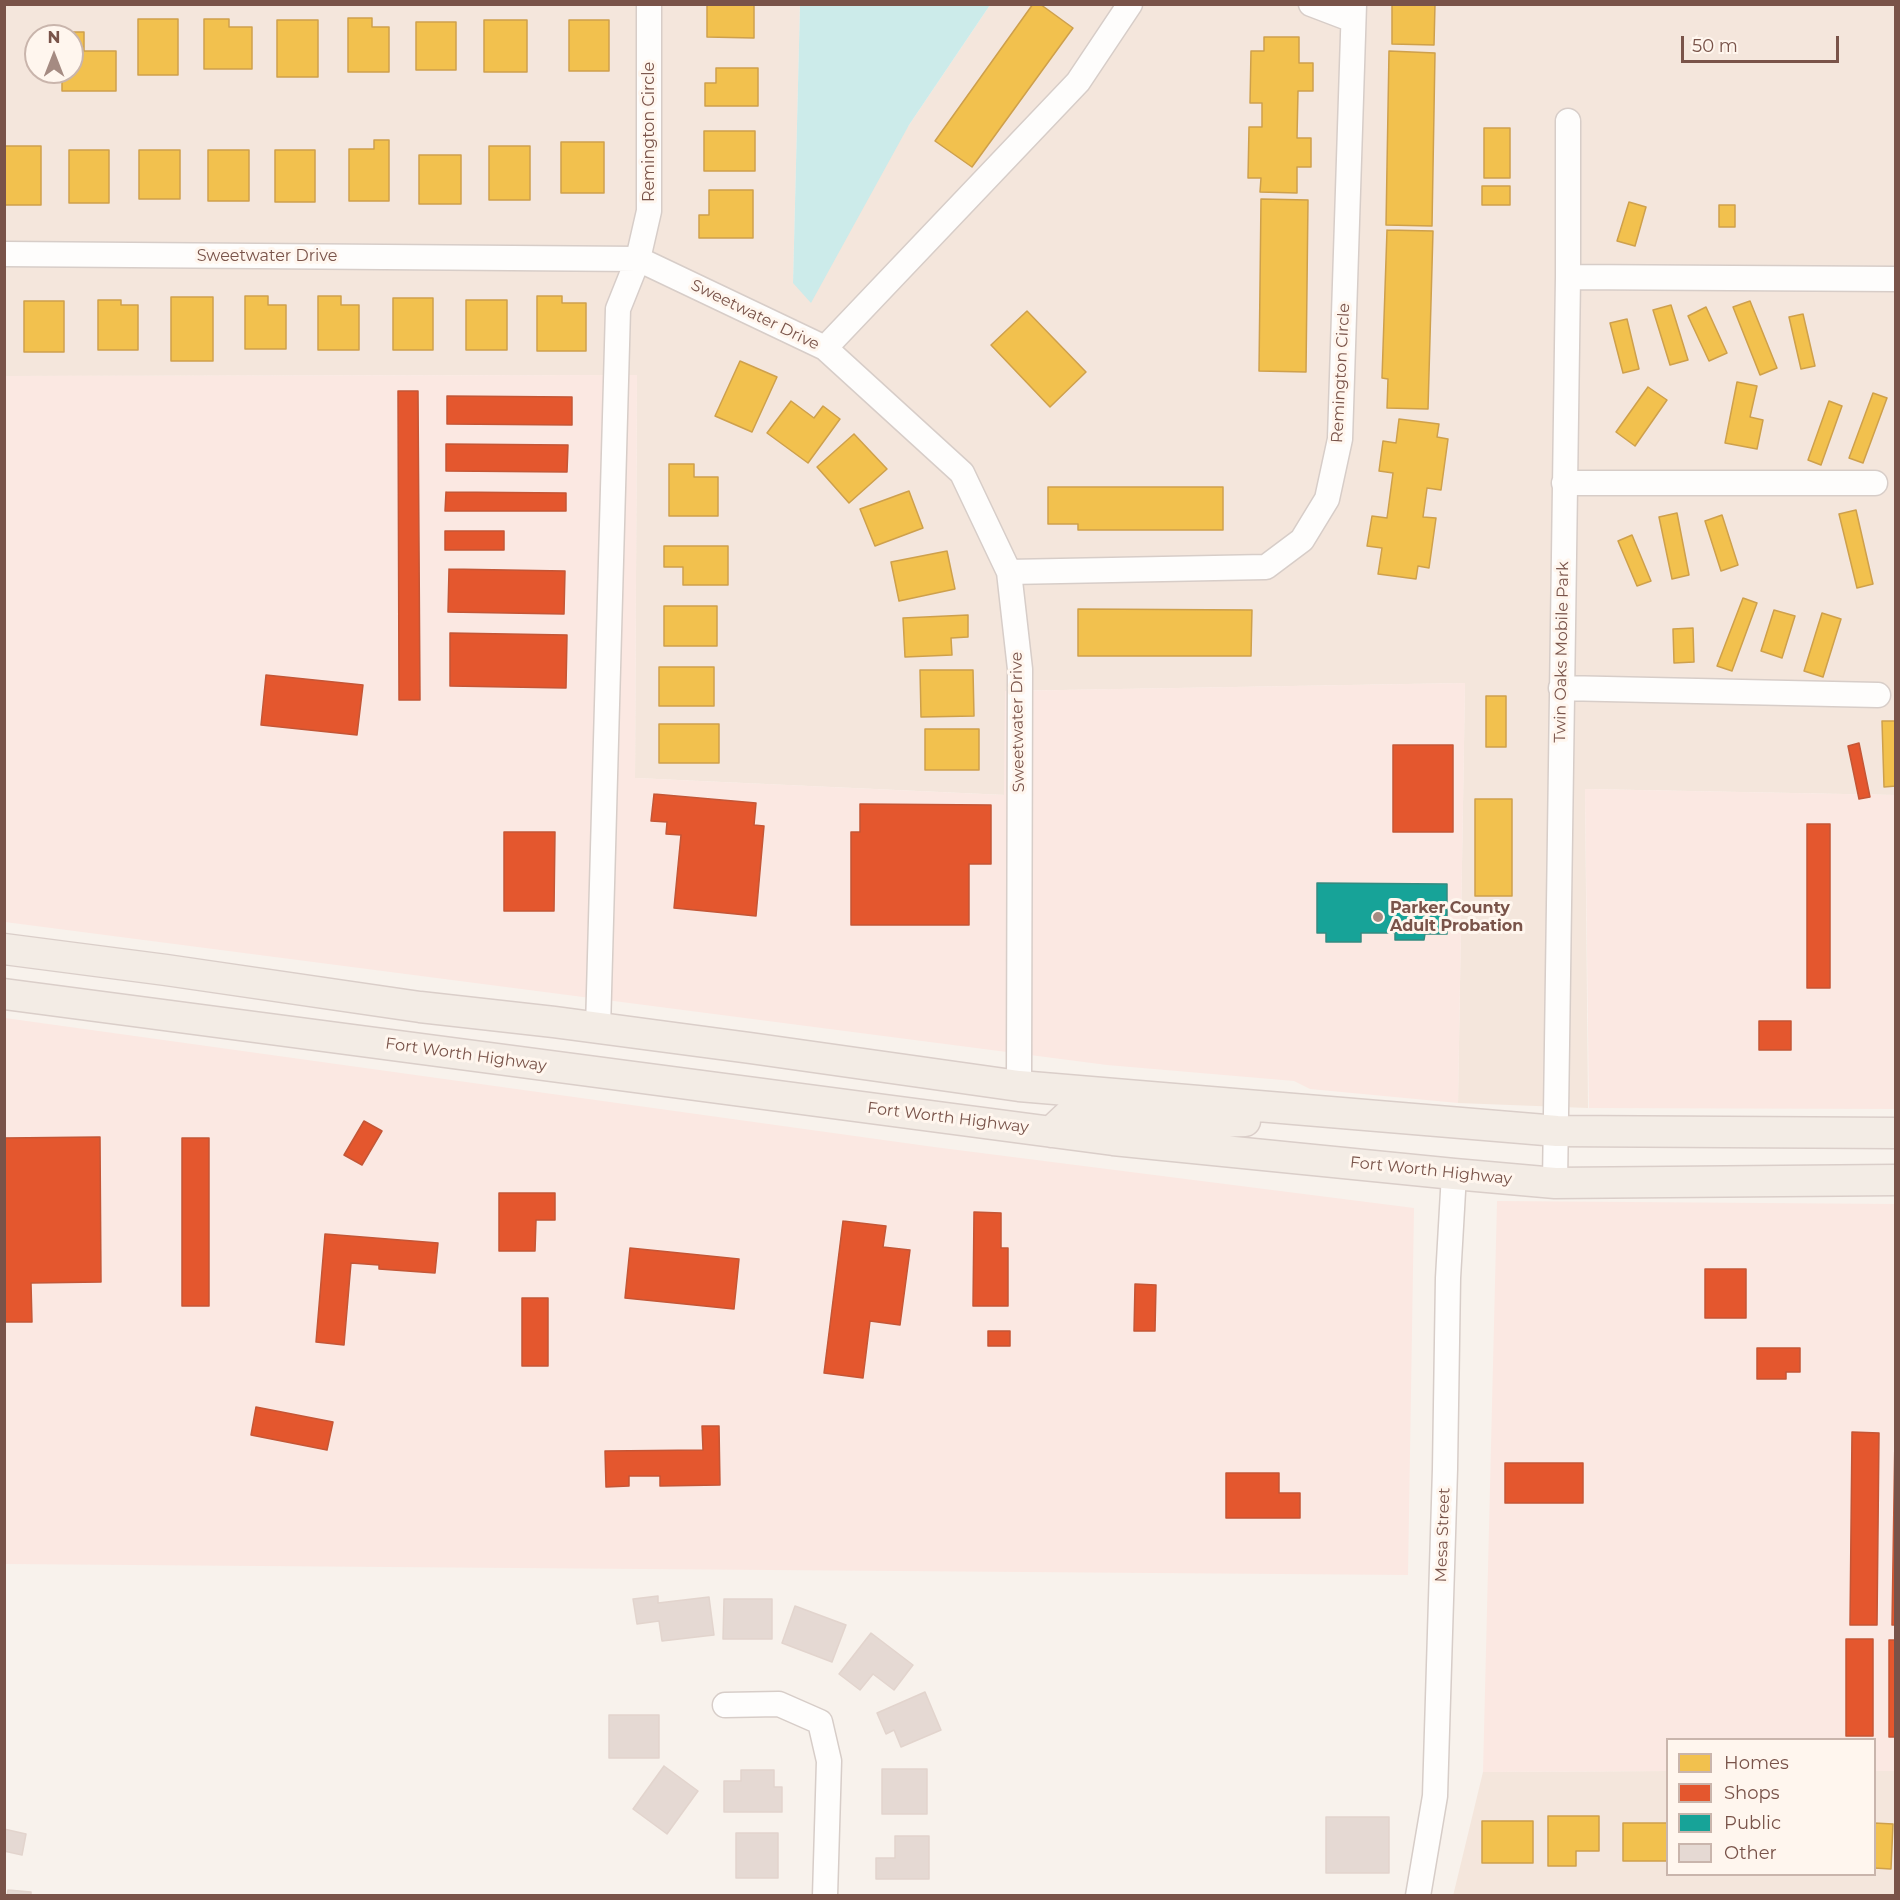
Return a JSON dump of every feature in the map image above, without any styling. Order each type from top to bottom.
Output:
[{"type":"main road","points":[[4,949],[1018,1086],[1557,1131],[1896,1133]]},
{"type":"main road","points":[[160,1014],[166,970]]},
{"type":"main road","name":"Fort Worth Highway","points":[[4,994],[1113,1140],[1454,1174],[1555,1183],[1896,1180]]},
{"type":"main road","points":[[416,1048],[420,1007]]},
{"type":"main road","points":[[806,1100],[823,1089],[830,1088],[992,1105],[1004,1103],[1013,1096],[1018,1086]]},
{"type":"main road","points":[[1051,1132],[1068,1116],[1086,1112],[1181,1124],[1262,1121],[1284,1108]]},
{"type":"street","name":"Remington Circle","points":[[638,259],[649,211],[649,4]]},
{"type":"street","points":[[825,348],[1078,82],[1130,4]]},
{"type":"street","points":[[1311,4],[1353,12]]},
{"type":"street","name":"Remington Circle","points":[[1009,572],[1266,567],[1302,540],[1307,532],[1327,499],[1340,439],[1353,12]]},
{"type":"street","name":"Twin Oaks Mobile Park","points":[[1555,1183],[1568,277],[1568,121]]},
{"type":"street","name":"Sweetwater Drive","points":[[4,254],[638,259],[825,348],[962,473],[1009,572],[1020,669],[1018,1086]]},
{"type":"street","points":[[598,1028],[618,309],[638,259]]},
{"type":"street","points":[[1568,277],[1896,279]]},
{"type":"street","points":[[1564,483],[1875,483]]},
{"type":"street","points":[[1561,688],[1878,694]]},
{"type":"street","name":"Mesa Street","points":[[1418,1896],[1435,1796],[1448,1278],[1454,1174]]},
{"type":"street","points":[[725,1705],[779,1704],[820,1722],[829,1761],[825,1896]]},
{"type":"shaded area","points":[[4,5],[800,5],[793,283],[909,125],[990,5],[1895,5],[1895,795],[1585,789],[1588,1108],[1458,1103],[1465,683],[1005,691],[1005,795],[635,778],[637,375],[5,376]]},
{"type":"shaded area","points":[[637,375],[635,778],[1004,795],[1005,691],[1465,683],[1458,1103],[1310,1089],[1294,1081],[1107,1065],[5,922],[5,376]]},
{"type":"shaded area","points":[[1585,789],[1895,795],[1895,1109],[1589,1108]]},
{"type":"shaded area","points":[[5,1018],[934,1147],[1414,1208],[1408,1575],[5,1564]]},
{"type":"shaded area","points":[[1497,1201],[1895,1204],[1895,1771],[1876,1771],[1876,1738],[1666,1738],[1666,1771],[1483,1772]]},
{"type":"shaded area","points":[[1666,1771],[1666,1876],[1876,1876],[1876,1771],[1895,1771],[1895,1895],[1453,1896],[1483,1772]]},
{"type":"water","points":[[800,5],[990,5],[909,125],[811,303],[793,283]]},
{"type":"building: Homes","points":[[707,4],[754,4],[754,38],[707,37]]},
{"type":"building: Homes","points":[[1033,4],[1040,4],[1073,28],[972,167],[935,141]]},
{"type":"building: Homes","points":[[1392,4],[1435,4],[1434,45],[1392,44]]},
{"type":"building: Homes","points":[[348,18],[372,18],[372,27],[389,27],[389,72],[348,72]]},
{"type":"building: Homes","points":[[138,19],[178,19],[178,75],[138,75]]},
{"type":"building: Homes","points":[[204,19],[229,19],[229,27],[252,27],[252,69],[204,69]]},
{"type":"building: Homes","points":[[277,20],[318,20],[318,77],[277,77]]},
{"type":"building: Homes","points":[[484,20],[527,20],[527,72],[484,72]]},
{"type":"building: Homes","points":[[569,20],[609,20],[609,71],[569,71]]},
{"type":"building: Homes","points":[[416,22],[456,22],[456,70],[416,70]]},
{"type":"building: Homes","points":[[1264,37],[1299,37],[1299,63],[1313,63],[1313,91],[1298,91],[1297,138],[1311,138],[1311,167],[1297,167],[1297,193],[1260,192],[1261,178],[1248,178],[1249,127],[1262,127],[1262,103],[1250,103],[1251,51],[1264,51]]},
{"type":"building: Homes","points":[[84,51],[116,51],[116,91],[62,91],[62,84],[84,84]]},
{"type":"building: Homes","points":[[1389,51],[1435,53],[1432,226],[1386,225]]},
{"type":"building: Homes","points":[[716,68],[758,68],[758,106],[705,106],[705,83],[716,83]]},
{"type":"building: Homes","points":[[1484,128],[1510,128],[1510,178],[1484,178]]},
{"type":"building: Homes","points":[[704,131],[755,131],[755,171],[704,171]]},
{"type":"building: Homes","points":[[374,140],[389,140],[389,201],[349,201],[349,149],[374,149]]},
{"type":"building: Homes","points":[[561,142],[604,142],[604,193],[561,193]]},
{"type":"building: Homes","points":[[4,146],[41,146],[41,205],[4,205]]},
{"type":"building: Homes","points":[[489,146],[530,146],[530,200],[489,200]]},
{"type":"building: Homes","points":[[69,150],[109,150],[109,203],[69,203]]},
{"type":"building: Homes","points":[[139,150],[180,150],[180,199],[139,199]]},
{"type":"building: Homes","points":[[208,150],[249,150],[249,201],[208,201]]},
{"type":"building: Homes","points":[[275,150],[315,150],[315,202],[275,202]]},
{"type":"building: Homes","points":[[419,155],[461,155],[461,204],[419,204]]},
{"type":"building: Homes","points":[[1482,186],[1510,186],[1510,205],[1482,205]]},
{"type":"building: Homes","points":[[709,190],[753,190],[753,238],[699,238],[699,215],[709,215]]},
{"type":"building: Homes","points":[[1261,199],[1308,200],[1306,372],[1259,371]]},
{"type":"building: Homes","points":[[1629,202],[1646,207],[1635,246],[1617,241]]},
{"type":"building: Homes","points":[[1719,205],[1735,205],[1735,227],[1719,227]]},
{"type":"building: Homes","points":[[1387,230],[1433,231],[1428,409],[1387,408],[1388,379],[1382,378]]},
{"type":"building: Homes","points":[[245,296],[268,296],[268,305],[286,305],[286,349],[245,349]]},
{"type":"building: Homes","points":[[318,296],[341,296],[341,305],[359,305],[359,350],[318,350]]},
{"type":"building: Homes","points":[[537,296],[562,296],[562,303],[586,303],[586,351],[537,351]]},
{"type":"building: Homes","points":[[171,297],[213,297],[213,361],[171,361]]},
{"type":"building: Homes","points":[[393,298],[433,298],[433,350],[393,350]]},
{"type":"building: Homes","points":[[98,300],[121,300],[121,305],[138,305],[138,350],[98,350]]},
{"type":"building: Homes","points":[[466,300],[507,300],[507,350],[466,350]]},
{"type":"building: Homes","points":[[24,301],[64,301],[64,352],[24,352]]},
{"type":"building: Homes","points":[[1750,301],[1777,368],[1760,375],[1733,307]]},
{"type":"building: Homes","points":[[1671,305],[1688,360],[1670,365],[1653,310]]},
{"type":"building: Homes","points":[[1706,307],[1727,353],[1709,361],[1688,316]]},
{"type":"building: Homes","points":[[1027,311],[1086,372],[1050,407],[991,345]]},
{"type":"building: Homes","points":[[1803,314],[1815,366],[1801,369],[1789,317]]},
{"type":"building: Homes","points":[[1627,319],[1639,369],[1623,373],[1610,323]]},
{"type":"building: Homes","points":[[740,361],[777,377],[752,432],[715,416]]},
{"type":"building: Homes","points":[[1737,382],[1757,386],[1750,417],[1763,420],[1757,449],[1725,443]]},
{"type":"building: Homes","points":[[1648,387],[1667,400],[1635,446],[1616,432]]},
{"type":"building: Homes","points":[[1873,393],[1887,398],[1863,463],[1849,458]]},
{"type":"building: Homes","points":[[791,401],[814,418],[823,406],[840,419],[808,463],[767,433]]},
{"type":"building: Homes","points":[[1829,401],[1842,406],[1821,465],[1808,460]]},
{"type":"building: Homes","points":[[1399,419],[1439,424],[1437,437],[1448,439],[1441,490],[1427,488],[1423,517],[1436,518],[1429,568],[1418,566],[1416,579],[1378,574],[1382,548],[1367,546],[1372,516],[1387,518],[1393,473],[1379,471],[1383,441],[1396,443]]},
{"type":"building: Homes","points":[[854,434],[887,469],[849,503],[817,467]]},
{"type":"building: Homes","points":[[669,464],[694,464],[694,477],[718,477],[718,516],[669,516]]},
{"type":"building: Homes","points":[[1048,487],[1223,487],[1223,530],[1078,530],[1078,524],[1048,524]]},
{"type":"building: Homes","points":[[909,491],[923,528],[875,546],[860,509]]},
{"type":"building: Homes","points":[[1856,510],[1873,584],[1857,588],[1839,514]]},
{"type":"building: Homes","points":[[1677,513],[1689,575],[1672,579],[1659,517]]},
{"type":"building: Homes","points":[[1722,515],[1738,565],[1721,571],[1705,521]]},
{"type":"building: Homes","points":[[1632,535],[1651,581],[1637,586],[1618,541]]},
{"type":"building: Homes","points":[[664,546],[728,546],[728,585],[683,585],[683,567],[664,567]]},
{"type":"building: Homes","points":[[947,551],[955,589],[899,601],[891,562]]},
{"type":"building: Homes","points":[[1743,598],[1757,603],[1732,671],[1717,666]]},
{"type":"building: Homes","points":[[664,606],[717,606],[717,646],[664,646]]},
{"type":"building: Homes","points":[[1078,609],[1252,610],[1251,656],[1078,656]]},
{"type":"building: Homes","points":[[1774,610],[1795,616],[1782,658],[1761,651]]},
{"type":"building: Homes","points":[[1822,613],[1841,619],[1823,677],[1804,671]]},
{"type":"building: Homes","points":[[968,615],[968,637],[951,638],[952,655],[905,657],[903,618]]},
{"type":"building: Homes","points":[[1693,628],[1694,662],[1674,663],[1673,629]]},
{"type":"building: Homes","points":[[659,667],[714,667],[714,706],[659,706]]},
{"type":"building: Homes","points":[[920,670],[973,670],[974,716],[921,717]]},
{"type":"building: Homes","points":[[1486,696],[1506,696],[1506,747],[1486,747]]},
{"type":"building: Homes","points":[[1882,721],[1896,721],[1896,786],[1884,787]]},
{"type":"building: Homes","points":[[659,724],[719,724],[719,763],[659,763]]},
{"type":"building: Homes","points":[[925,729],[979,729],[979,770],[925,770]]},
{"type":"building: Homes","points":[[1475,799],[1512,799],[1512,896],[1475,896]]},
{"type":"building: Homes","points":[[1548,1816],[1599,1816],[1599,1851],[1576,1851],[1576,1866],[1548,1866]]},
{"type":"building: Homes","points":[[1482,1821],[1533,1821],[1533,1863],[1482,1863]]},
{"type":"building: Homes","points":[[1623,1823],[1666,1823],[1666,1861],[1623,1861]]},
{"type":"building: Homes","points":[[1876,1823],[1893,1824],[1891,1869],[1876,1868]]},
{"type":"building: Shops","points":[[398,391],[418,391],[420,700],[399,700]]},
{"type":"building: Shops","points":[[447,396],[572,397],[572,425],[447,424]]},
{"type":"building: Shops","points":[[446,444],[568,445],[567,472],[446,471]]},
{"type":"building: Shops","points":[[446,492],[566,493],[566,511],[445,511]]},
{"type":"building: Shops","points":[[445,531],[504,531],[504,550],[445,550]]},
{"type":"building: Shops","points":[[449,569],[565,571],[564,614],[448,612]]},
{"type":"building: Shops","points":[[450,633],[567,635],[566,688],[450,686]]},
{"type":"building: Shops","points":[[266,675],[363,685],[357,735],[261,725]]},
{"type":"building: Shops","points":[[1859,743],[1870,797],[1859,799],[1848,746]]},
{"type":"building: Shops","points":[[1393,745],[1453,745],[1453,832],[1393,832]]},
{"type":"building: Shops","points":[[654,794],[756,803],[754,825],[764,826],[756,916],[674,908],[681,835],[666,834],[667,822],[651,821]]},
{"type":"building: Shops","points":[[860,804],[991,805],[991,864],[969,864],[969,925],[851,925],[851,832],[860,832]]},
{"type":"building: Shops","points":[[1807,824],[1830,824],[1830,988],[1807,988]]},
{"type":"building: Shops","points":[[504,832],[555,832],[554,911],[504,911]]},
{"type":"building: Shops","points":[[1759,1021],[1791,1021],[1791,1050],[1759,1050]]},
{"type":"building: Shops","points":[[364,1121],[382,1131],[362,1165],[344,1155]]},
{"type":"building: Shops","points":[[100,1137],[101,1282],[31,1283],[32,1322],[4,1322],[4,1138]]},
{"type":"building: Shops","points":[[182,1138],[209,1138],[209,1306],[182,1306]]},
{"type":"building: Shops","points":[[499,1193],[555,1193],[555,1220],[536,1220],[535,1251],[499,1251]]},
{"type":"building: Shops","points":[[974,1212],[1001,1213],[1001,1248],[1008,1248],[1008,1306],[973,1306]]},
{"type":"building: Shops","points":[[843,1221],[886,1226],[883,1247],[910,1250],[900,1325],[870,1321],[863,1378],[824,1373]]},
{"type":"building: Shops","points":[[325,1234],[438,1243],[435,1273],[379,1269],[379,1265],[351,1263],[344,1345],[316,1342]]},
{"type":"building: Shops","points":[[630,1248],[739,1259],[734,1309],[625,1298]]},
{"type":"building: Shops","points":[[1705,1269],[1746,1269],[1746,1318],[1705,1318]]},
{"type":"building: Shops","points":[[1135,1284],[1156,1285],[1155,1331],[1134,1331]]},
{"type":"building: Shops","points":[[522,1298],[548,1298],[548,1366],[522,1366]]},
{"type":"building: Shops","points":[[988,1331],[1010,1331],[1010,1346],[988,1346]]},
{"type":"building: Shops","points":[[1757,1348],[1800,1348],[1800,1372],[1786,1372],[1786,1379],[1757,1379]]},
{"type":"building: Shops","points":[[256,1407],[333,1422],[327,1450],[251,1435]]},
{"type":"building: Shops","points":[[702,1426],[719,1426],[720,1485],[660,1486],[660,1476],[629,1476],[629,1486],[606,1487],[605,1451],[703,1450]]},
{"type":"building: Shops","points":[[1852,1432],[1879,1433],[1877,1625],[1850,1625]]},
{"type":"building: Shops","points":[[1895,1434],[1896,1625],[1892,1625]]},
{"type":"building: Shops","points":[[1505,1463],[1583,1463],[1583,1503],[1505,1503]]},
{"type":"building: Shops","points":[[1226,1473],[1279,1473],[1279,1493],[1300,1493],[1300,1518],[1226,1518]]},
{"type":"building: Shops","points":[[1846,1639],[1873,1639],[1873,1736],[1846,1736]]},
{"type":"building: Shops","points":[[1889,1640],[1896,1640],[1896,1737],[1889,1737]]},
{"type":"building: Public","points":[[1317,883],[1447,884],[1447,934],[1425,934],[1424,940],[1395,940],[1395,933],[1361,933],[1361,942],[1326,942],[1326,933],[1317,933]]},
{"type":"building: Other","points":[[658,1596],[658,1603],[709,1597],[714,1635],[662,1641],[659,1621],[637,1624],[633,1599]]},
{"type":"building: Other","points":[[724,1599],[772,1599],[772,1639],[723,1639]]},
{"type":"building: Other","points":[[795,1606],[846,1625],[832,1662],[782,1643]]},
{"type":"building: Other","points":[[871,1633],[913,1665],[894,1690],[873,1674],[860,1690],[839,1674]]},
{"type":"building: Other","points":[[925,1692],[941,1730],[901,1747],[894,1730],[886,1734],[877,1713]]},
{"type":"building: Other","points":[[609,1715],[659,1715],[659,1758],[609,1758]]},
{"type":"building: Other","points":[[664,1766],[698,1791],[667,1834],[633,1809]]},
{"type":"building: Other","points":[[882,1769],[927,1769],[927,1814],[882,1814]]},
{"type":"building: Other","points":[[741,1770],[774,1770],[774,1787],[782,1787],[782,1812],[724,1812],[724,1781],[741,1781]]},
{"type":"building: Other","points":[[1326,1817],[1389,1817],[1389,1873],[1326,1873]]},
{"type":"building: Other","points":[[4,1829],[26,1834],[22,1855],[4,1851]]},
{"type":"building: Other","points":[[736,1833],[778,1833],[778,1878],[736,1878]]},
{"type":"building: Other","points":[[895,1836],[929,1836],[929,1879],[876,1879],[876,1858],[895,1858]]},
{"type":"building: Other","points":[[8,1890],[31,1892],[31,1896],[7,1896]]},
{"type":"place","name":"Parker County Adult Probation","points":[[1378,917]]}]
